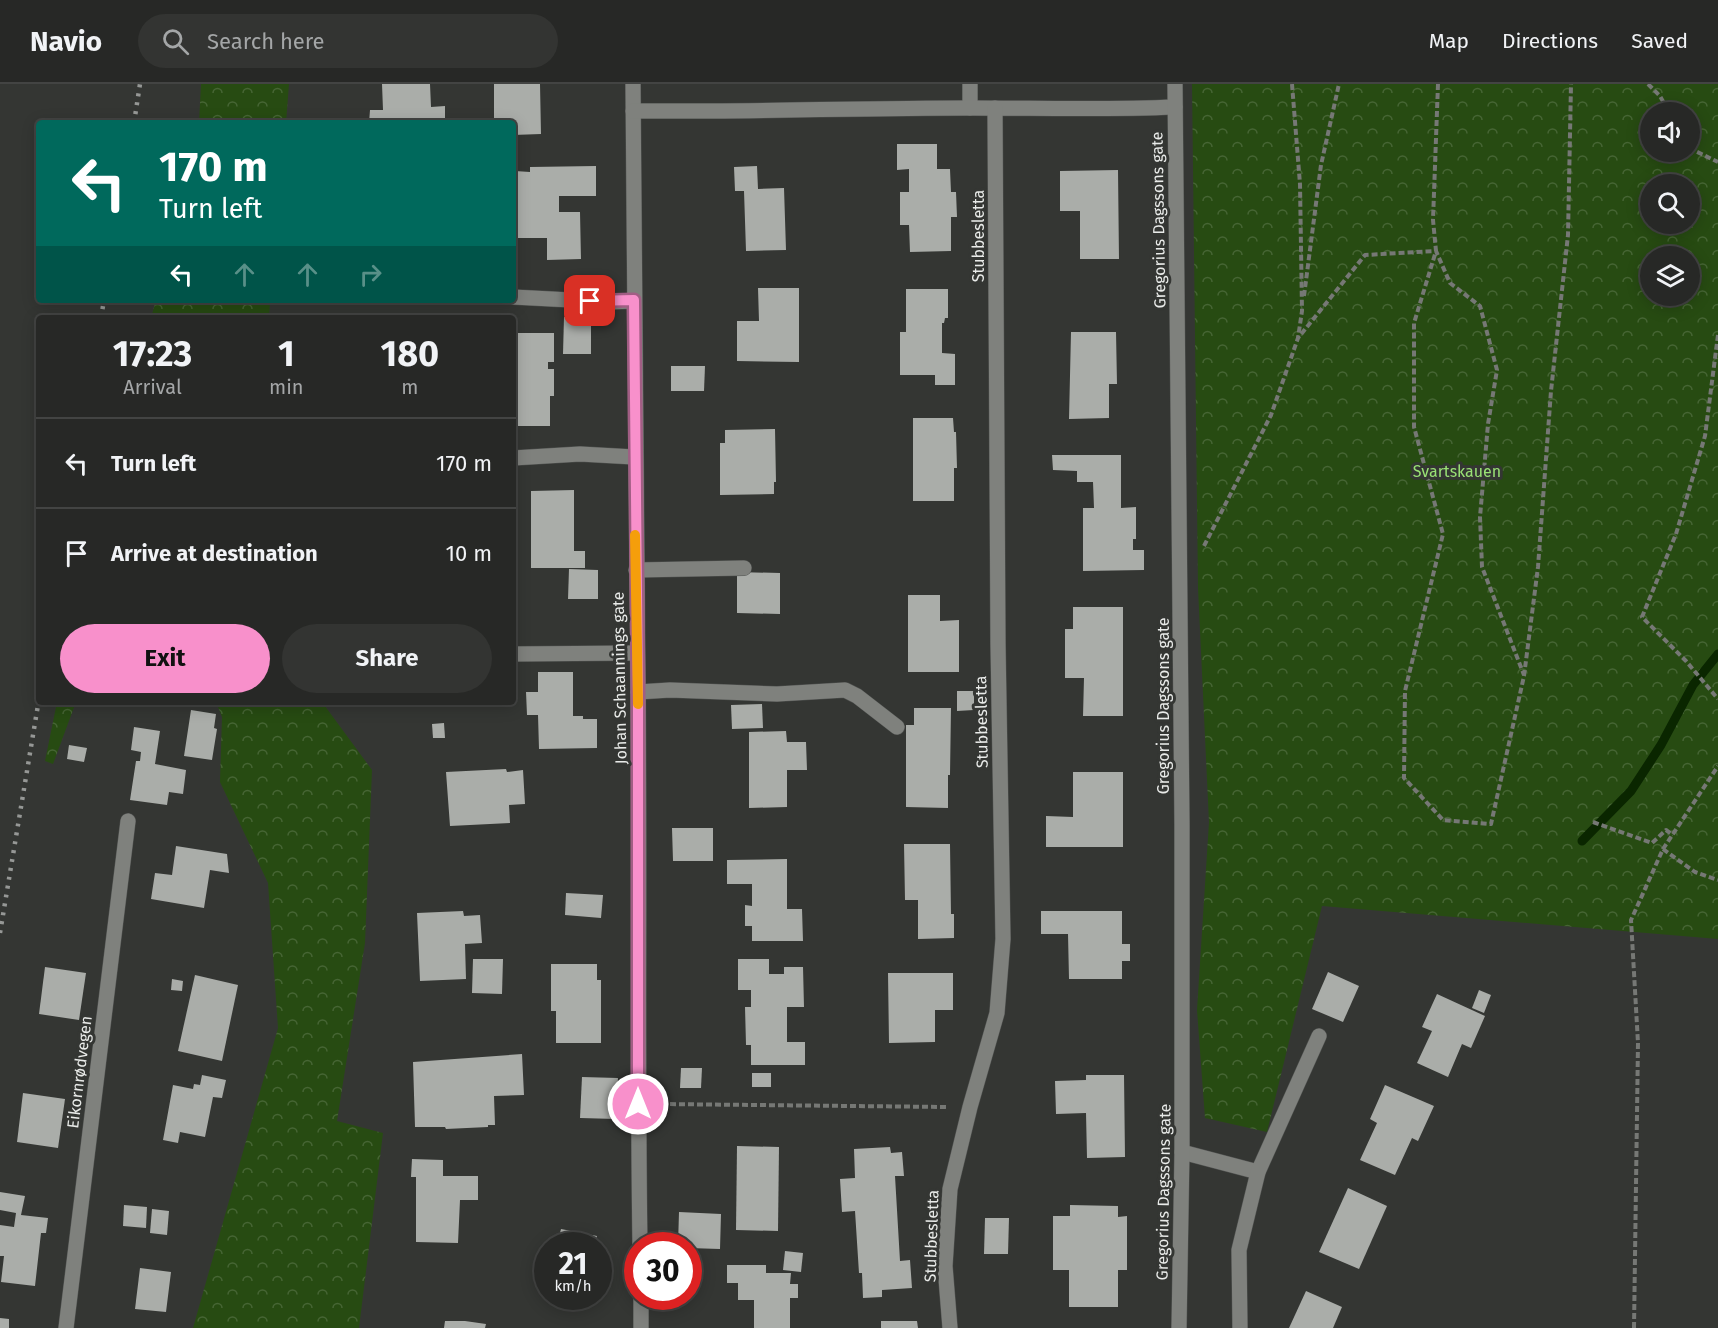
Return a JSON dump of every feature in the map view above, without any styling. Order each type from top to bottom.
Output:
[{"type":"street","name":"Johan Schaannings gate","points":[[633,84],[640,1232]]},
{"type":"street","points":[[970,84],[970,108]]},
{"type":"street","name":"Gregorius Dagssons gate","points":[[1175,84],[1182,814],[1182,1152],[1179,1328]]},
{"type":"street","points":[[633,111],[734,112],[970,108],[1104,110],[1175,107]]},
{"type":"street","name":"Stubbesletta","points":[[950,1328],[945,1266],[950,1189],[970,1107],[997,1013],[1003,939],[998,632],[995,108]]},
{"type":"street","points":[[516,297],[609,302],[634,300]]},
{"type":"street","points":[[516,458],[580,454],[634,457]]},
{"type":"street","points":[[636,570],[744,568]]},
{"type":"street","points":[[516,654],[637,653]]},
{"type":"street","points":[[638,692],[670,690],[777,694],[844,690],[857,696],[897,727]]},
{"type":"street","name":"Eikornrødvegen","points":[[66,1328],[128,821]]},
{"type":"street","points":[[1240,1328],[1239,1250],[1258,1172],[1319,1036]]},
{"type":"street","points":[[1182,1152],[1258,1172]]},
{"type":"street","points":[[641,1310],[641,1328]]},
{"type":"path","points":[[1292,84],[1300,184],[1302,311]]},
{"type":"path","points":[[1201,550],[1271,416],[1298,338],[1322,165],[1339,84]]},
{"type":"path","points":[[1438,84],[1433,220],[1436,251],[1450,283],[1480,306],[1497,370],[1488,424],[1480,517],[1482,567],[1524,676]]},
{"type":"path","points":[[1436,251],[1414,323],[1414,427],[1443,534],[1405,691],[1404,778],[1443,820],[1491,824],[1524,676],[1538,567],[1551,391],[1568,235],[1571,84]]},
{"type":"path","points":[[1648,84],[1663,102]]},
{"type":"path","points":[[1700,153],[1718,162]]},
{"type":"path","points":[[1298,338],[1365,255],[1436,251]]},
{"type":"path","points":[[1718,335],[1705,436],[1676,534],[1642,617],[1686,661],[1718,699]]},
{"type":"path","points":[[1634,1328],[1638,1042],[1631,920],[1663,849],[1718,766]]},
{"type":"path","points":[[1593,822],[1652,843],[1666,830],[1672,835]]},
{"type":"path","points":[[1663,849],[1695,872],[1716,879],[1718,873]]},
{"type":"path","points":[[638,1104],[970,1107]]},
{"type":"green space","points":[[201,84],[289,84],[286,120],[199,120]]},
{"type":"green space","name":"Svartskauen","points":[[1192,84],[1718,84],[1718,939],[1322,906],[1267,1132],[1205,1118],[1197,1010],[1209,822],[1198,588]]},
{"type":"green space","points":[[155,303],[270,303],[269,315],[152,315]]},
{"type":"green space","points":[[56,705],[75,705],[53,764],[45,761]]},
{"type":"green space","points":[[217,705],[324,705],[372,770],[365,943],[337,1121],[383,1133],[359,1328],[193,1328],[278,1028],[268,883],[220,782],[222,717]]},
{"type":"building","points":[[382,84],[430,84],[431,107],[445,106],[445,120],[369,120],[370,110],[383,110]]},
{"type":"building","points":[[494,84],[540,84],[541,134],[516,135],[516,120],[494,120]]},
{"type":"building","points":[[897,144],[937,144],[937,169],[950,169],[951,192],[956,192],[957,217],[951,217],[951,251],[910,252],[909,225],[900,225],[900,192],[909,192],[909,169],[897,170]]},
{"type":"building","points":[[596,166],[596,196],[559,196],[559,212],[580,212],[581,259],[547,260],[547,238],[516,238],[516,171],[530,172],[530,167]]},
{"type":"building","points":[[757,166],[758,189],[784,188],[786,250],[746,251],[744,191],[735,191],[734,167]]},
{"type":"building","points":[[1118,170],[1119,259],[1080,259],[1080,211],[1060,211],[1060,171]]},
{"type":"building","points":[[758,288],[799,288],[799,362],[737,361],[737,321],[759,321]]},
{"type":"building","points":[[906,289],[948,289],[948,318],[945,318],[942,323],[942,353],[955,354],[955,385],[935,385],[935,375],[900,375],[900,332],[906,332]]},
{"type":"building","points":[[564,317],[591,317],[591,354],[563,354]]},
{"type":"building","points":[[1071,332],[1116,332],[1117,384],[1109,384],[1109,418],[1069,419]]},
{"type":"building","points":[[516,333],[554,333],[554,362],[548,362],[548,369],[554,369],[554,396],[550,396],[550,426],[516,426]]},
{"type":"building","points":[[671,366],[705,366],[704,391],[671,391]]},
{"type":"building","points":[[913,418],[953,418],[954,432],[956,432],[957,468],[954,468],[954,501],[913,501]]},
{"type":"building","points":[[775,429],[776,482],[774,482],[774,494],[720,495],[720,443],[725,443],[725,430]]},
{"type":"building","points":[[1052,455],[1121,455],[1121,508],[1136,507],[1136,539],[1133,539],[1133,550],[1144,550],[1144,570],[1083,571],[1083,508],[1094,508],[1093,482],[1077,482],[1077,471],[1053,470]]},
{"type":"building","points":[[574,490],[574,551],[585,551],[585,568],[531,568],[531,491]]},
{"type":"building","points":[[569,569],[598,570],[598,599],[568,599]]},
{"type":"building","points":[[737,572],[780,573],[780,614],[737,613]]},
{"type":"building","points":[[908,595],[940,595],[940,621],[959,620],[959,672],[908,672]]},
{"type":"building","points":[[1073,607],[1123,607],[1123,716],[1083,716],[1084,678],[1065,678],[1065,629],[1073,629]]},
{"type":"building","points":[[538,672],[573,672],[573,716],[597,719],[597,748],[539,749],[538,715],[527,715],[526,692],[538,692]]},
{"type":"building","points":[[957,691],[974,691],[974,710],[957,711]]},
{"type":"building","points":[[762,704],[763,728],[732,729],[731,705]]},
{"type":"building","points":[[914,708],[951,708],[948,808],[906,807],[906,725],[914,725]]},
{"type":"building","points":[[191,710],[216,714],[214,728],[217,729],[212,760],[184,756]]},
{"type":"building","points":[[444,723],[445,738],[433,738],[432,724]]},
{"type":"building","points":[[134,727],[160,731],[155,764],[186,770],[183,794],[169,792],[167,805],[130,800],[136,761],[140,761],[141,752],[131,750]]},
{"type":"building","points":[[786,731],[787,742],[806,742],[807,770],[787,770],[787,807],[749,808],[749,732]]},
{"type":"building","points":[[69,745],[87,748],[84,762],[67,759]]},
{"type":"building","points":[[506,769],[507,772],[523,770],[525,804],[509,805],[510,823],[450,826],[446,772]]},
{"type":"building","points":[[1073,772],[1123,772],[1123,847],[1046,847],[1046,816],[1073,817]]},
{"type":"building","points":[[672,828],[713,828],[713,861],[673,861]]},
{"type":"building","points":[[904,844],[950,844],[951,914],[954,914],[954,938],[918,939],[918,900],[905,900]]},
{"type":"building","points":[[176,846],[227,854],[229,873],[210,870],[204,908],[151,899],[155,873],[172,875]]},
{"type":"building","points":[[787,859],[787,909],[802,909],[803,941],[752,941],[752,926],[745,926],[745,905],[752,906],[752,884],[727,884],[727,860]]},
{"type":"building","points":[[566,893],[603,895],[601,918],[565,915]]},
{"type":"building","points":[[463,911],[464,916],[480,915],[482,943],[465,944],[466,979],[420,981],[417,913]]},
{"type":"building","points":[[1041,911],[1122,911],[1122,944],[1130,944],[1130,961],[1122,961],[1122,979],[1069,979],[1068,934],[1041,934]]},
{"type":"building","points":[[473,959],[503,959],[502,994],[472,993]]},
{"type":"building","points":[[738,959],[769,959],[769,974],[784,974],[784,967],[803,967],[804,1007],[787,1007],[787,1042],[805,1042],[805,1065],[751,1065],[751,1045],[746,1045],[745,1007],[751,1007],[751,990],[738,990]]},
{"type":"building","points":[[551,964],[597,964],[597,980],[601,980],[601,1043],[556,1043],[556,1011],[551,1011]]},
{"type":"building","points":[[45,967],[86,973],[79,1020],[39,1014]]},
{"type":"building","points":[[1328,972],[1359,986],[1343,1022],[1312,1009]]},
{"type":"building","points":[[888,973],[953,973],[953,1010],[935,1010],[935,1042],[889,1043]]},
{"type":"building","points":[[195,975],[238,985],[222,1061],[178,1051]]},
{"type":"building","points":[[172,979],[183,981],[182,991],[171,990]]},
{"type":"building","points":[[1479,990],[1491,995],[1484,1013],[1472,1008]]},
{"type":"building","points":[[1437,994],[1485,1016],[1471,1048],[1462,1044],[1448,1077],[1417,1063],[1432,1031],[1422,1027]]},
{"type":"building","points":[[522,1054],[524,1095],[494,1096],[495,1125],[446,1129],[445,1127],[415,1127],[413,1062]]},
{"type":"building","points":[[681,1068],[702,1068],[701,1088],[680,1088]]},
{"type":"building","points":[[752,1073],[771,1073],[771,1087],[752,1087]]},
{"type":"building","points":[[202,1075],[226,1080],[222,1098],[213,1097],[205,1137],[180,1132],[178,1143],[163,1140],[173,1085],[193,1089],[194,1084],[200,1085]]},
{"type":"building","points":[[1086,1075],[1124,1075],[1125,1157],[1087,1158],[1086,1113],[1056,1114],[1055,1081],[1086,1080]]},
{"type":"building","points":[[582,1077],[618,1078],[616,1119],[580,1118]]},
{"type":"building","points":[[1385,1085],[1434,1106],[1418,1141],[1412,1138],[1395,1175],[1360,1160],[1377,1123],[1370,1119]]},
{"type":"building","points":[[23,1093],[65,1099],[58,1148],[17,1142]]},
{"type":"building","points":[[737,1146],[779,1147],[778,1231],[736,1230]]},
{"type":"building","points":[[890,1147],[891,1153],[902,1152],[904,1176],[895,1176],[900,1261],[910,1260],[912,1288],[882,1290],[882,1297],[863,1298],[855,1211],[842,1212],[840,1179],[855,1178],[854,1149]]},
{"type":"building","points":[[412,1159],[443,1160],[443,1176],[478,1176],[478,1200],[460,1200],[458,1243],[416,1242],[416,1177],[411,1177]]},
{"type":"building","points":[[1348,1188],[1387,1206],[1359,1269],[1319,1252]]},
{"type":"building","points":[[0,1192],[25,1196],[21,1215],[48,1218],[46,1233],[41,1233],[35,1286],[1,1282],[4,1256],[0,1256],[0,1225],[14,1227],[16,1213],[0,1210]]},
{"type":"building","points":[[124,1205],[147,1207],[146,1228],[123,1226]]},
{"type":"building","points":[[1070,1205],[1118,1206],[1118,1217],[1127,1216],[1127,1270],[1118,1270],[1118,1307],[1069,1307],[1069,1270],[1053,1270],[1053,1216],[1070,1216]]},
{"type":"building","points":[[152,1209],[169,1211],[167,1235],[150,1233]]},
{"type":"building","points":[[679,1212],[721,1214],[720,1249],[702,1248],[702,1232],[678,1232]]},
{"type":"building","points":[[985,1218],[1009,1218],[1008,1254],[984,1254]]},
{"type":"building","points":[[561,1229],[576,1232],[560,1232]]},
{"type":"building","points":[[785,1251],[803,1253],[801,1272],[783,1270]]},
{"type":"building","points":[[727,1265],[766,1265],[766,1273],[791,1273],[790,1284],[798,1284],[798,1298],[790,1298],[790,1328],[754,1328],[754,1300],[738,1300],[738,1283],[727,1283]]},
{"type":"building","points":[[140,1268],[171,1272],[166,1312],[135,1309]]},
{"type":"building","points":[[1306,1291],[1342,1307],[1333,1328],[1289,1328]]},
{"type":"building","points":[[0,1318],[9,1319],[9,1328],[0,1328]]},
{"type":"building","points":[[445,1321],[486,1324],[485,1328],[444,1328]]},
{"type":"building","points":[[881,1321],[917,1321],[918,1328],[881,1328]]},
{"type":"waterway","points":[[1582,841],[1631,791],[1661,745],[1693,685],[1718,654]]},
{"type":"railway","points":[[134,120],[140,84]]},
{"type":"railway","points":[[102,315],[104,303]]},
{"type":"railway","points":[[0,933],[38,705]]},
{"type":"slow traffic","points":[[635,535],[638,704]]},
{"type":"route","points":[[590,301],[634,300],[638,692],[638,1104]]}]
